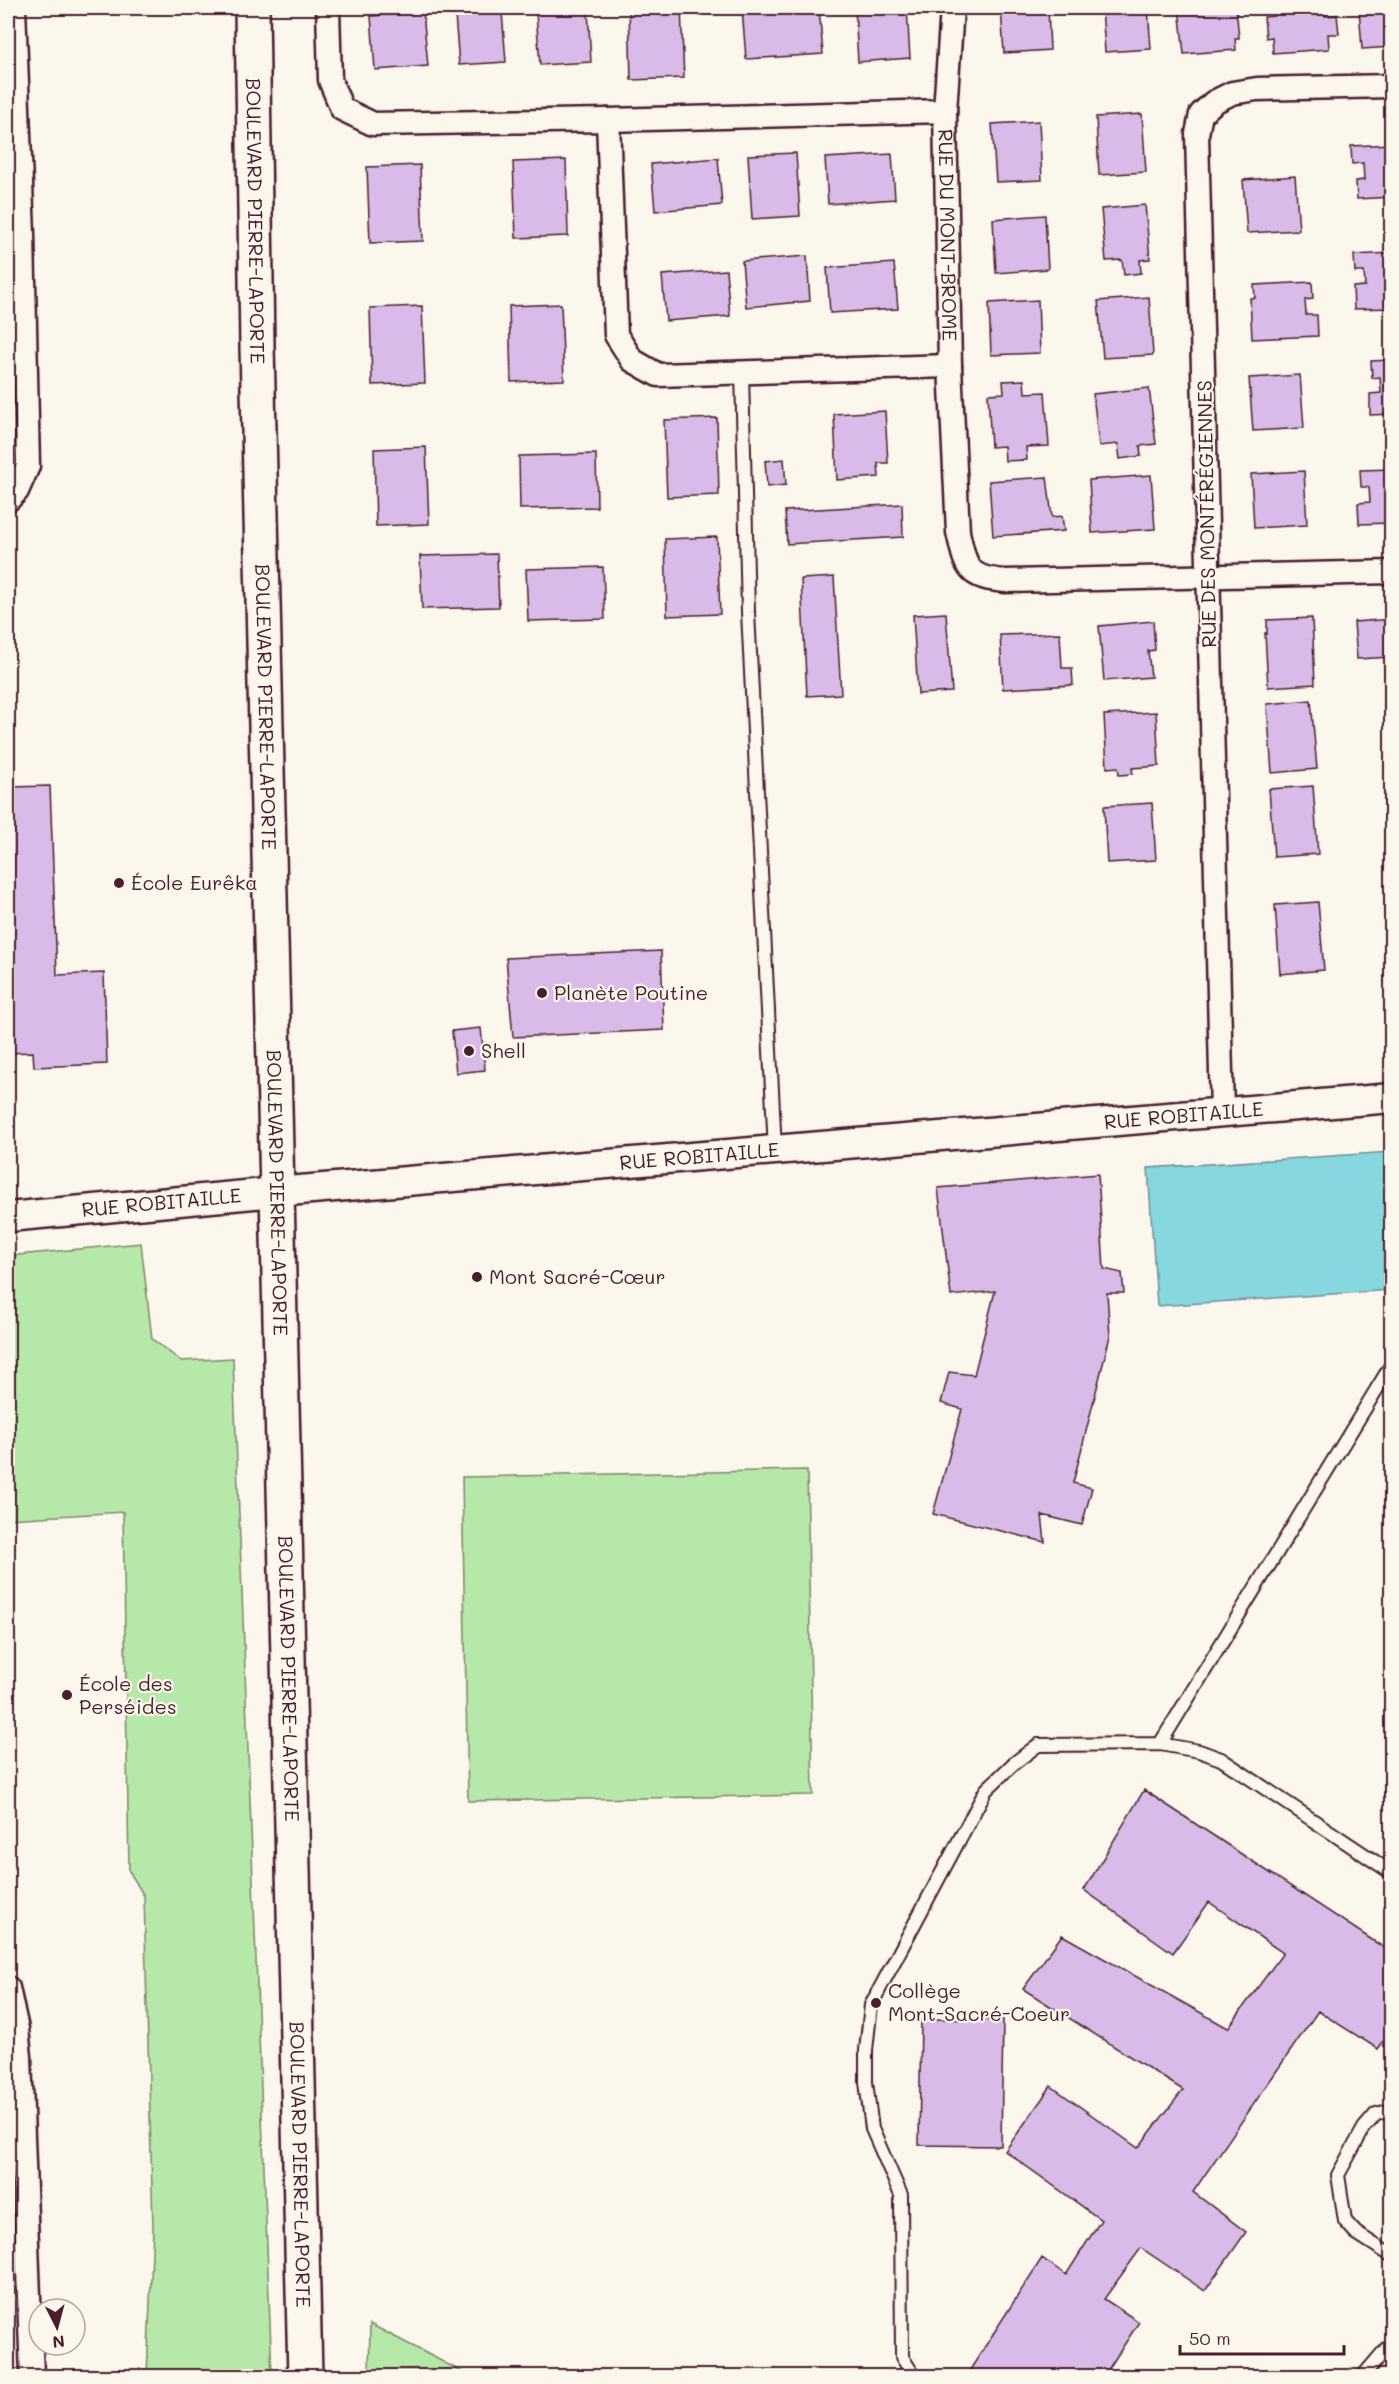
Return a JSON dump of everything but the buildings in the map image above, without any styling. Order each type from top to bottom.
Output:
[{"type":"main road","name":"BOULEVARD PIERRE-LAPORTE","points":[[252,8],[256,346],[305,2376]]},
{"type":"street","points":[[8,500],[17,491],[28,466],[15,234],[14,8]]},
{"type":"street","name":"RUE DU MONT-BROME","points":[[328,8],[330,80],[342,109],[374,124],[945,111],[950,366],[958,531],[964,557],[972,573],[986,579],[1006,581],[1392,572]]},
{"type":"street","points":[[945,111],[952,8]]},
{"type":"street","name":"RUE DES MONTÉRÉGIENNES","points":[[1222,1112],[1197,134],[1201,114],[1214,102],[1232,93],[1257,89],[1392,86]]},
{"type":"street","points":[[608,120],[616,335],[632,360],[658,375],[950,366]]},
{"type":"street","name":"RUE ROBITAILLE","points":[[8,1217],[276,1192],[1392,1098]]},
{"type":"street","points":[[8,1988],[17,2029],[20,2057],[32,2376]]},
{"type":"lane","points":[[742,373],[748,612],[775,1150]]},
{"type":"lane","points":[[1160,1744],[1392,1364]]},
{"type":"lane","points":[[914,2376],[902,2357],[901,2195],[872,2128],[866,2050],[871,2005],[986,1790],[1013,1764],[1038,1746],[1160,1744],[1199,1751],[1221,1759],[1392,1873]]},
{"type":"lane","points":[[1392,2110],[1376,2114],[1364,2128],[1338,2175],[1345,2221],[1356,2233],[1392,2256]]},
{"type":"lane","points":[[1363,2376],[1392,2342]]},
{"type":"green space","points":[[141,1243],[152,1339],[181,1361],[233,1358],[272,2376],[147,2376],[153,2228],[144,1896],[129,1871],[123,1512],[8,1519],[8,1256]]},
{"type":"green space","points":[[807,1470],[813,1795],[468,1801],[462,1477]]},
{"type":"green space","points":[[370,2324],[470,2376],[369,2376]]},
{"type":"water","points":[[1391,1152],[1391,1290],[1157,1306],[1148,1168]]},
{"type":"place","name":"École Eurêka","points":[[119,883]]},
{"type":"place","name":"Planète Poutine","points":[[542,993]]},
{"type":"place","name":"Shell","points":[[469,1051]]},
{"type":"place","name":"Mont Sacré-Cœur","points":[[477,1277]]},
{"type":"place","name":"École des Perséides","points":[[67,1695]]},
{"type":"place","name":"Collège Mont-Sacré-Coeur","points":[[876,2003]]}]
